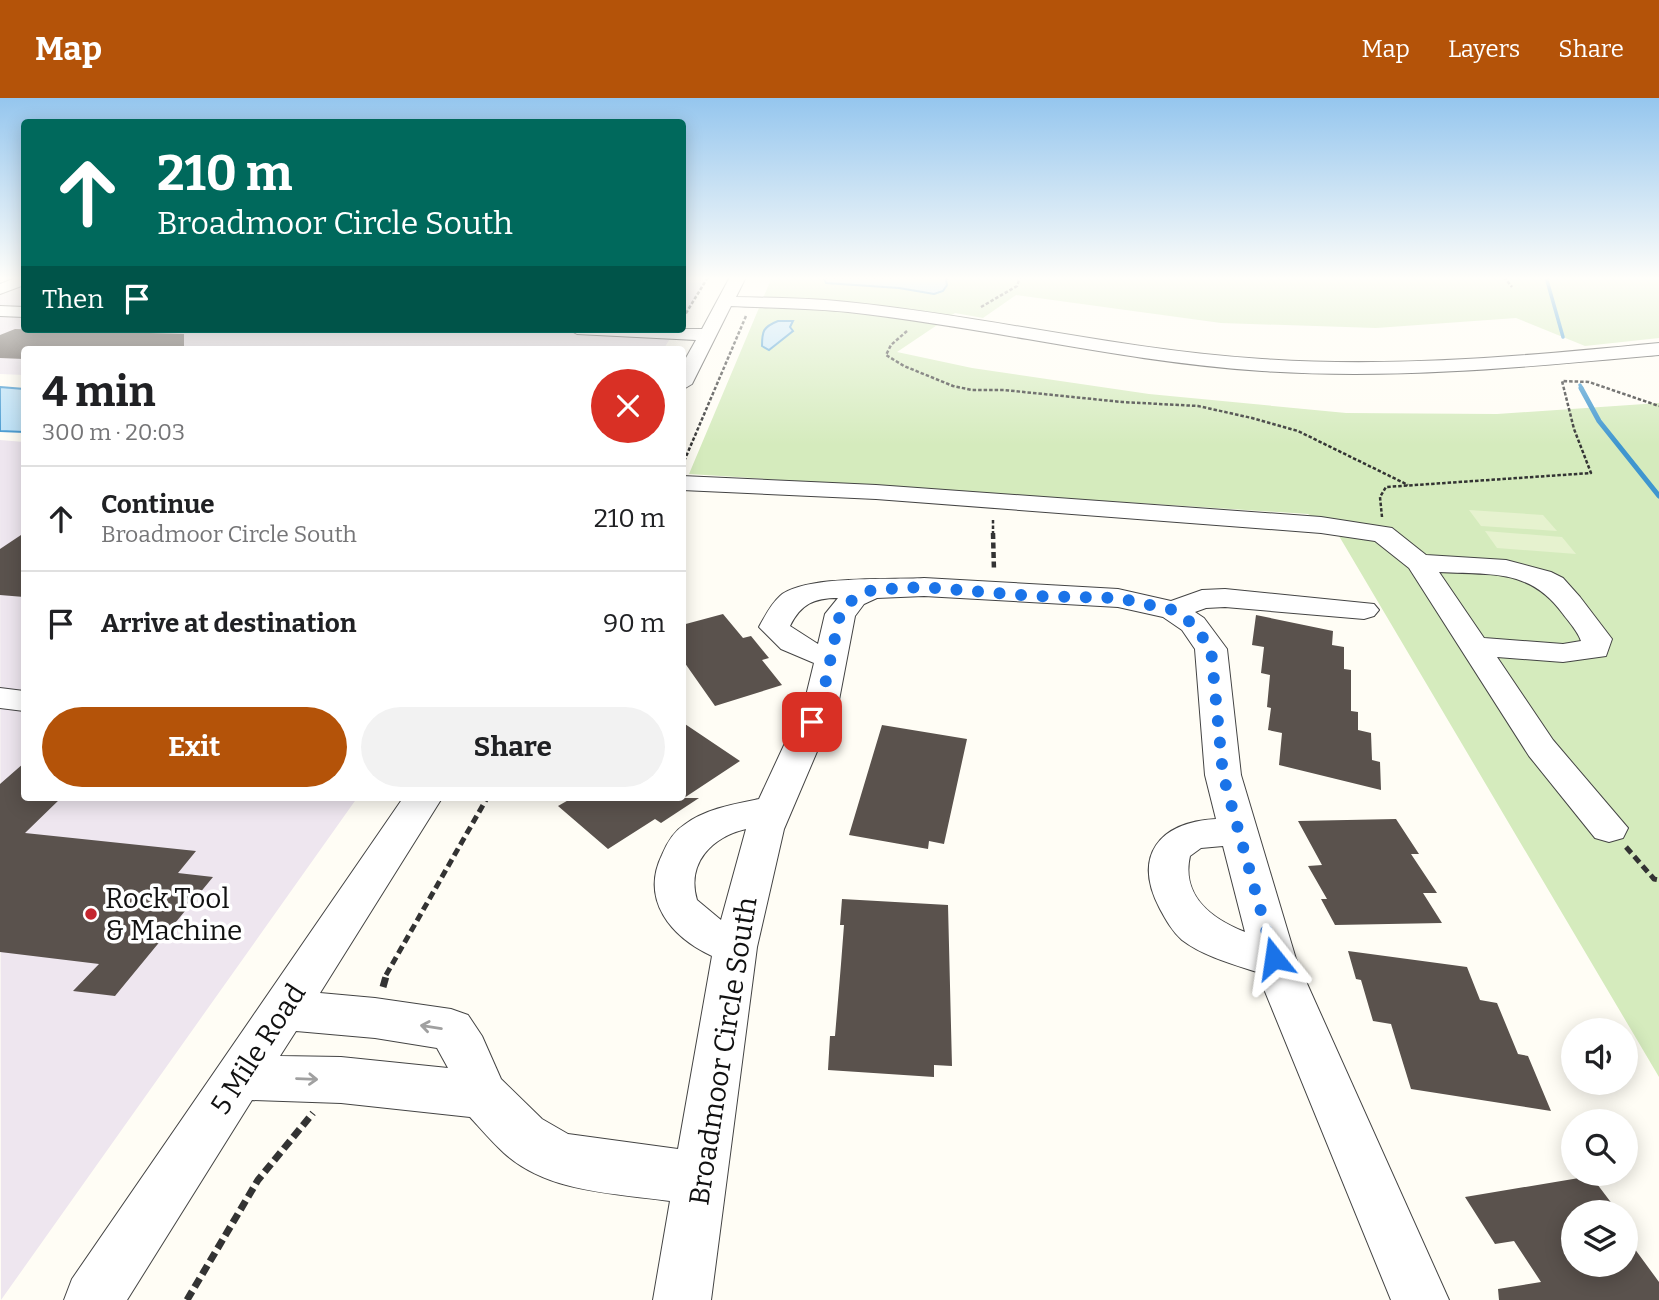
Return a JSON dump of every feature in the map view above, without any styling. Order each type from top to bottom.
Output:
[{"type":"street","points":[[666,333],[708,335],[686,376]]},
{"type":"street","points":[[1022,333],[1143,352],[1260,365],[1325,368],[1492,365],[1659,349]]},
{"type":"street","points":[[686,484],[876,492],[1321,525],[1383,534],[1419,563],[1541,748],[1609,828]]},
{"type":"street","points":[[1419,563],[1506,569],[1541,578],[1553,584],[1597,639],[1595,649],[1577,653],[1472,646]]},
{"type":"street","points":[[829,658],[800,649],[774,627],[781,609],[795,595],[818,590],[924,587],[1032,596],[1118,598],[1173,610],[1193,624],[1211,649],[1218,747],[1274,958],[1420,1300]]},
{"type":"street","name":"Broadmoor Circle South","points":[[682,1300],[735,947],[765,829],[822,699],[840,614],[854,598],[872,590]]},
{"type":"street","points":[[1173,610],[1202,599],[1225,598],[1364,610]]},
{"type":"street","points":[[0,698],[21,701]]},
{"type":"street","name":"5 Mile Road","points":[[93,1300],[421,801]]},
{"type":"street","points":[[735,947],[704,934],[677,906],[672,877],[685,844],[703,830],[738,817],[773,810]]},
{"type":"street","points":[[1239,832],[1203,834],[1184,839],[1171,853],[1168,872],[1172,890],[1180,908],[1196,926],[1224,944],[1274,958]]},
{"type":"street","points":[[283,1010],[375,1018],[451,1030],[465,1051],[483,1094],[524,1137],[560,1159],[702,1179]]},
{"type":"street","points":[[239,1077],[341,1080],[483,1094]]},
{"type":"path","points":[[686,457],[739,333]]},
{"type":"path","points":[[904,333],[891,345],[886,355],[953,386],[972,390],[1045,393],[1122,402],[1198,406],[1298,430],[1408,485]]},
{"type":"path","points":[[1383,534],[1380,497],[1386,487],[1591,473],[1574,429],[1562,381],[1589,382],[1659,406]]},
{"type":"path","points":[[1609,828],[1654,879],[1659,880]]},
{"type":"shaded area","points":[[0,333],[673,333],[665,346],[21,346],[21,375],[0,374]]},
{"type":"shaded area","points":[[0,440],[21,442],[21,801],[355,801],[1,1300]]},
{"type":"green space","points":[[748,333],[925,333],[897,352],[972,368],[1149,394],[1346,413],[1497,414],[1659,403],[1659,1077],[1638,1041],[1638,1018],[1624,1018],[1339,536],[1308,514],[689,474]]},
{"type":"green space","points":[[1553,333],[1659,333],[1659,338],[1585,346]]},
{"type":"green space","points":[[1469,510],[1543,515],[1557,531],[1481,526]]},
{"type":"green space","points":[[1485,531],[1562,537],[1576,554],[1497,548]]},
{"type":"water","points":[[763,333],[790,333],[769,350],[762,346]]},
{"type":"water","points":[[0,387],[21,389],[21,432],[0,431]]},
{"type":"building","points":[[184,334],[184,346],[21,346],[21,359],[0,358],[0,335]]},
{"type":"building","points":[[21,535],[21,597],[0,595],[0,549]]},
{"type":"building","points":[[723,614],[743,638],[751,636],[769,658],[762,660],[782,685],[715,706],[686,665],[686,624]]},
{"type":"building","points":[[1256,615],[1333,631],[1332,645],[1344,647],[1344,669],[1351,670],[1351,711],[1358,712],[1358,730],[1371,733],[1372,760],[1380,762],[1381,790],[1279,765],[1282,733],[1268,730],[1271,708],[1267,707],[1270,675],[1261,673],[1264,647],[1252,645]]},
{"type":"building","points":[[686,725],[740,761],[686,797]]},
{"type":"building","points":[[882,725],[967,739],[944,844],[929,841],[928,849],[849,835]]},
{"type":"building","name":"Rock Tool & Machine","points":[[21,766],[21,801],[58,801],[25,833],[196,851],[178,873],[213,877],[115,996],[73,991],[99,964],[0,952],[0,784]]},
{"type":"building","points":[[686,798],[699,798],[661,823],[655,819],[608,849],[558,806],[567,801],[686,801]]},
{"type":"building","points":[[1396,819],[1419,854],[1411,854],[1437,893],[1423,893],[1442,923],[1335,925],[1321,899],[1327,899],[1308,866],[1322,865],[1298,821]]},
{"type":"building","points":[[842,899],[948,905],[952,1066],[934,1065],[934,1077],[828,1070],[830,1036],[835,1036],[841,964],[844,925],[840,925]]},
{"type":"building","points":[[1348,951],[1467,967],[1480,1000],[1497,1003],[1518,1054],[1528,1056],[1551,1111],[1411,1089],[1391,1024],[1373,1021],[1361,980],[1356,979]]},
{"type":"building","points":[[1561,1181],[1561,1186],[1599,1186],[1609,1200],[1561,1200],[1561,1277],[1638,1277],[1638,1253],[1659,1282],[1659,1300],[1499,1300],[1498,1289],[1541,1282],[1514,1241],[1495,1244],[1465,1197]]},
{"type":"waterway","points":[[1562,333],[1563,337]]},
{"type":"waterway","points":[[1580,385],[1582,389]]},
{"type":"waterway","points":[[1581,388],[1599,421],[1659,496]]},
{"type":"place","name":"Rock Tool & Machine","points":[[91,914]]},
{"type":"route","points":[[812,722],[822,699],[840,614],[854,598],[872,590],[924,587],[1032,596],[1118,598],[1173,610],[1193,624],[1211,649],[1218,747],[1223,775],[1274,958]]}]
